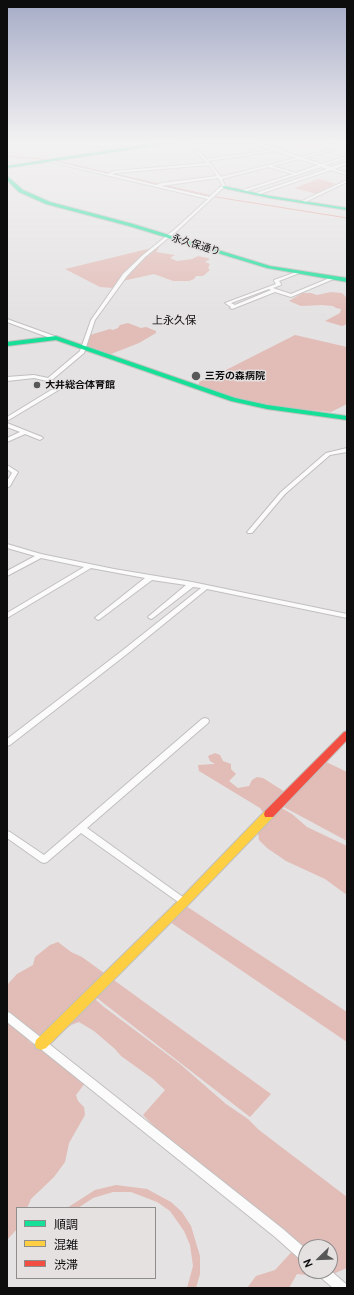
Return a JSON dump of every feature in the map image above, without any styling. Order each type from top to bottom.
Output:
[{"type":"street","name":"永久保通り","points":[[44,200],[84,214],[131,225],[269,267],[347,280]]},
{"type":"street","points":[[49,380],[79,357],[85,348],[93,320],[114,289],[144,256],[168,237],[207,200]]},
{"type":"street","points":[[293,200],[347,209]]},
{"type":"street","points":[[275,290],[234,307],[227,303],[280,284],[276,281],[300,272]]},
{"type":"street","points":[[268,288],[291,296],[334,278]]},
{"type":"street","points":[[7,320],[233,400],[267,407],[347,418]]},
{"type":"street","points":[[7,344],[55,338]]},
{"type":"street","points":[[7,379],[34,376],[49,380],[60,387],[7,419]]},
{"type":"street","points":[[7,425],[40,438]]},
{"type":"street","points":[[7,440],[24,432]]},
{"type":"street","points":[[250,532],[284,493],[328,454],[347,450]]},
{"type":"street","points":[[7,467],[15,472],[7,486]]},
{"type":"street","points":[[8,548],[40,556],[192,584],[347,616]]},
{"type":"street","points":[[7,574],[40,556]]},
{"type":"street","points":[[7,616],[90,566]]},
{"type":"street","points":[[98,618],[151,577]]},
{"type":"street","points":[[151,617],[192,584]]},
{"type":"street","points":[[7,742],[125,652],[206,587]]},
{"type":"street","points":[[7,834],[44,860],[205,721]]},
{"type":"street","points":[[41,1044],[184,902],[347,734]]},
{"type":"street","points":[[81,828],[184,902]]},
{"type":"street","points":[[7,1016],[273,1228],[298,1250]]},
{"type":"street","points":[[331,1279],[342,1288]]},
{"type":"shaded area","points":[[160,246],[156,252],[175,255],[170,258],[177,261],[192,259],[198,256],[208,258],[210,259],[205,262],[210,264],[208,268],[210,270],[203,276],[196,276],[194,279],[189,281],[173,281],[154,274],[118,282],[113,288],[100,287],[65,269]]},
{"type":"shaded area","points":[[331,292],[342,293],[347,298],[347,324],[342,326],[325,321],[340,313],[341,309],[333,306],[322,305],[301,306],[289,301],[302,293],[317,295]]},
{"type":"shaded area","points":[[128,323],[141,328],[146,327],[156,331],[156,333],[139,343],[111,354],[87,347],[90,335],[110,329],[113,330],[118,328],[120,325]]},
{"type":"shaded area","points":[[295,335],[347,347],[347,404],[331,412],[267,406],[244,402],[199,386],[199,382]]},
{"type":"shaded area","points":[[215,753],[220,755],[223,761],[231,764],[231,769],[236,774],[229,781],[238,788],[249,786],[252,780],[257,777],[263,778],[285,792],[278,806],[292,814],[307,827],[347,846],[347,895],[325,879],[286,861],[267,848],[259,840],[258,833],[269,821],[260,808],[199,771],[198,765],[215,764],[210,761],[208,756]]},
{"type":"shaded area","points":[[324,761],[347,772],[347,841],[280,805]]},
{"type":"shaded area","points":[[186,906],[347,1012],[347,1042],[170,922]]},
{"type":"shaded area","points":[[58,942],[71,952],[82,957],[271,1094],[250,1117],[97,998],[96,1000],[104,1007],[180,1064],[226,1104],[248,1119],[259,1130],[347,1197],[347,1268],[338,1272],[338,1239],[298,1239],[298,1245],[244,1198],[189,1157],[180,1147],[155,1127],[143,1115],[165,1090],[153,1079],[121,1056],[94,1031],[79,1022],[71,1025],[61,1033],[47,1036],[33,1035],[28,1040],[39,1046],[85,1083],[76,1095],[78,1101],[84,1107],[85,1115],[69,1143],[65,1162],[54,1177],[31,1199],[27,1207],[16,1207],[16,1230],[7,1240],[7,985],[17,974],[33,965],[35,957],[50,945]]},
{"type":"shaded area","points":[[116,1185],[147,1189],[171,1202],[182,1212],[191,1226],[200,1256],[200,1274],[196,1288],[187,1288],[193,1266],[190,1245],[184,1231],[170,1211],[157,1202],[131,1192],[113,1192],[93,1198],[80,1207],[69,1207],[95,1190]]},
{"type":"shaded area","points":[[298,1245],[298,1274],[289,1288],[247,1288],[256,1276],[275,1270]]},
{"type":"waterway","points":[[237,200],[347,218]]},
{"type":"traffic: fast","points":[[42,200],[131,225],[269,267],[347,280]]},
{"type":"traffic: fast","points":[[292,200],[347,209]]},
{"type":"traffic: fast","points":[[7,344],[56,338],[233,400],[267,407],[347,418]]},
{"type":"traffic: slow","points":[[41,1044],[184,902],[269,814]]},
{"type":"traffic: jam","points":[[269,814],[347,734]]},
{"type":"place","name":"三芳の森病院","points":[[196,376]]},
{"type":"place","name":"大井総合体育館","points":[[37,385]]},
{"type":"district","name":"上永久保","points":[[174,321]]}]
